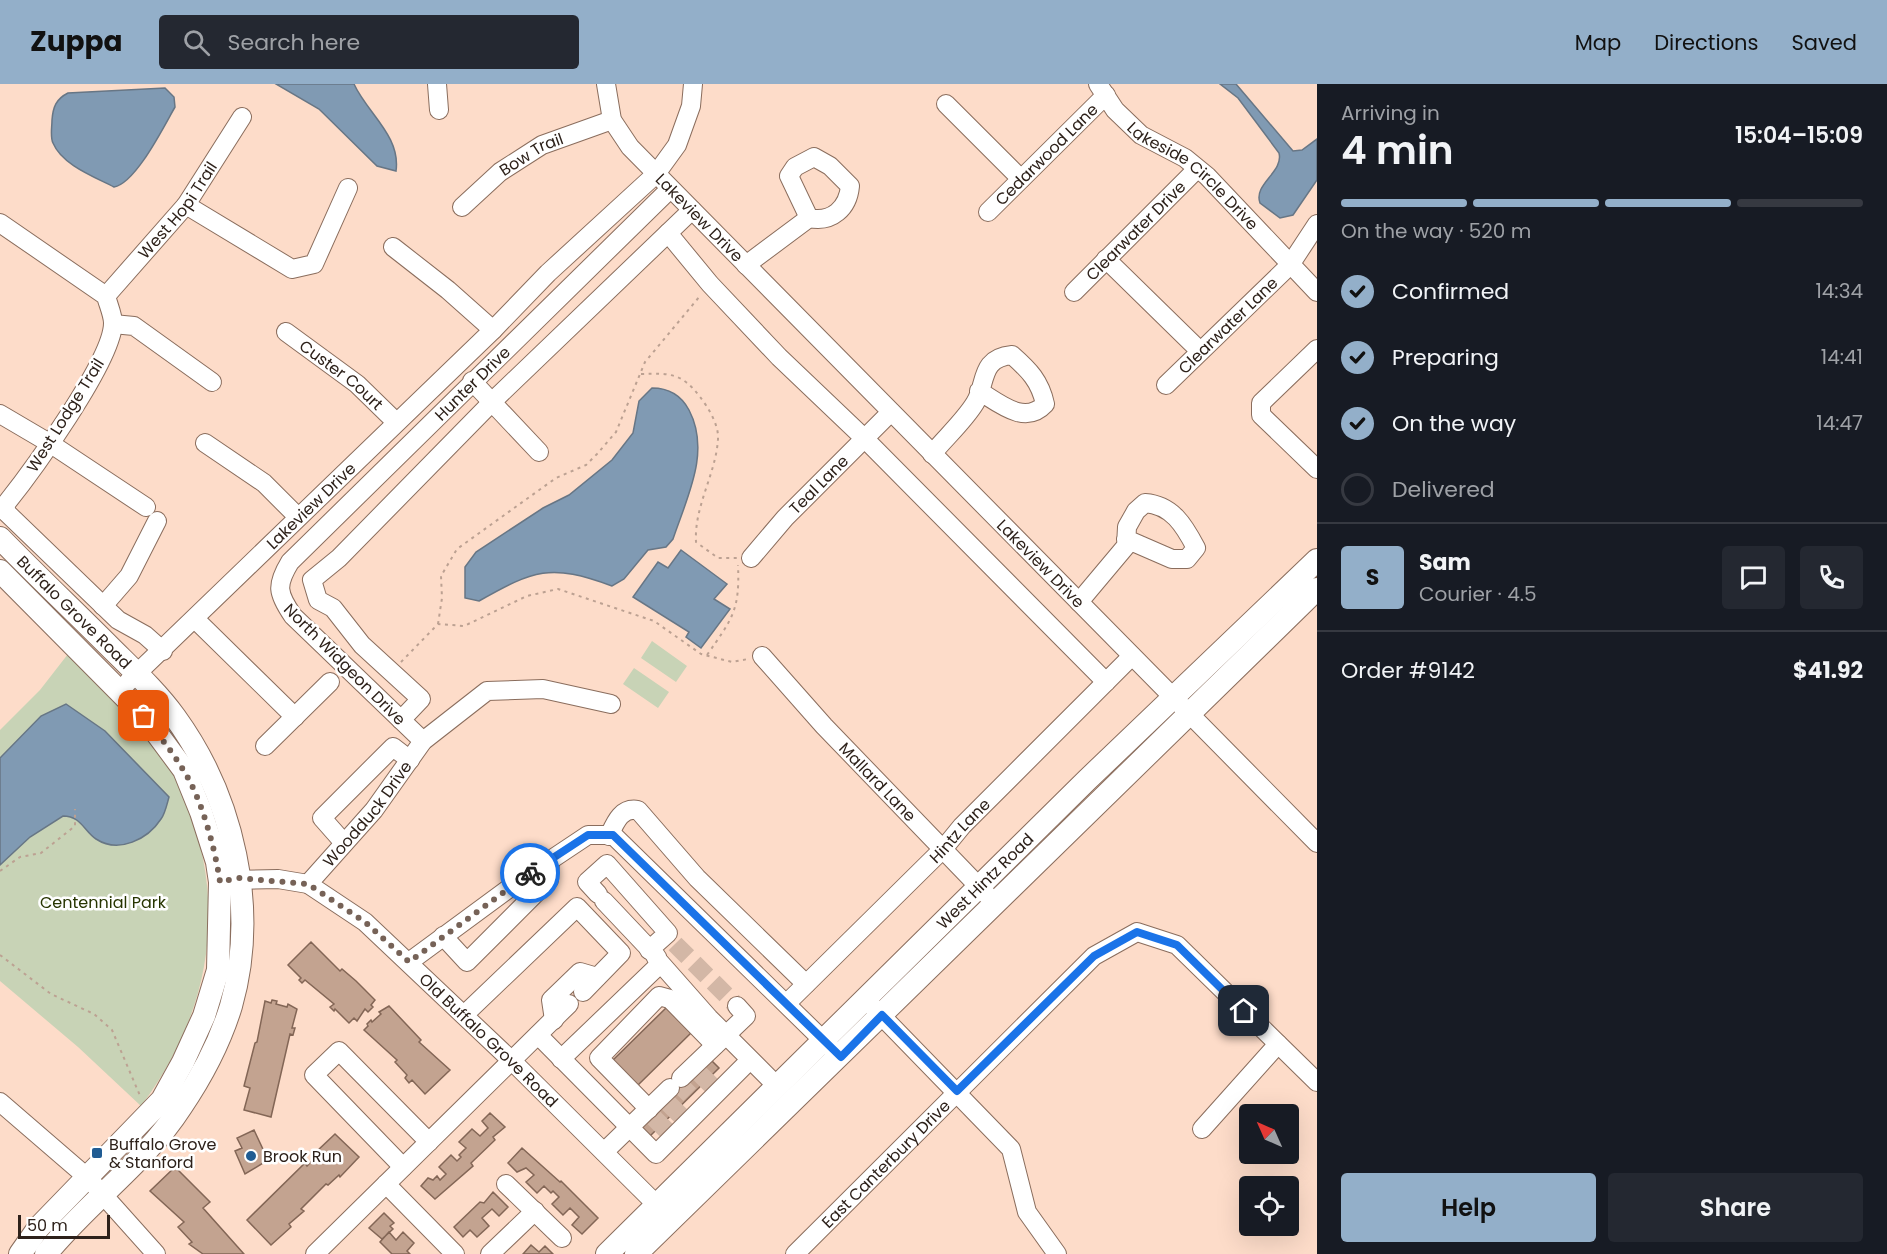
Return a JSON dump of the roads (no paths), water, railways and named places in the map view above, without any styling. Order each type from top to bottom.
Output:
[{"type":"main road","name":"Buffalo Grove Road","points":[[0,538],[137,674],[174,716],[203,759],[221,800],[229,880]]},
{"type":"main road","name":"West Hintz Road","points":[[664,1212],[874,1008],[980,887],[1087,780],[1317,560]]},
{"type":"main road","name":"Buffalo Grove Road","points":[[2,577],[144,716],[184,770],[201,812],[217,862],[229,880],[242,909],[241,955],[231,1005],[213,1052],[180,1109],[155,1142],[95,1186]]},
{"type":"main road","name":"West Hintz Road","points":[[874,1008],[995,904],[1317,589]]},
{"type":"main road","name":"West Hintz Road","points":[[664,1212],[778,1087],[833,1049]]},
{"type":"main road","points":[[20,1254],[39,1227],[95,1186]]},
{"type":"main road","points":[[46,1254],[95,1186]]},
{"type":"main road","points":[[607,1254],[664,1212]]},
{"type":"main road","points":[[636,1254],[664,1212]]},
{"type":"street","points":[[437,84],[439,110]]},
{"type":"street","points":[[606,84],[612,120],[630,147],[656,174],[677,145],[691,106],[693,84]]},
{"type":"street","name":"Lakeside Circle Drive","points":[[1102,90],[1115,110],[1141,135],[1185,158],[1197,169],[1317,292]]},
{"type":"street","name":"Cedarwood Lane","points":[[988,212],[1102,90]]},
{"type":"street","points":[[946,104],[1021,178]]},
{"type":"street","name":"West Hopi Trail","points":[[106,296],[186,205],[242,117]]},
{"type":"street","name":"Bow Trail","points":[[462,207],[500,172],[542,145],[612,120]]},
{"type":"street","name":"Clearwater Drive","points":[[1074,292],[1197,169]]},
{"type":"street","name":"Lakeview Drive","points":[[119,690],[163,651],[298,517],[493,330],[548,273],[656,174],[1317,843]]},
{"type":"street","points":[[186,205],[292,269],[315,264],[348,188]]},
{"type":"street","name":"Hunter Drive","points":[[279,580],[290,562],[670,189]]},
{"type":"street","points":[[401,720],[421,699],[362,645],[333,608],[318,600],[312,580],[339,558],[492,402],[692,210]]},
{"type":"street","points":[[746,266],[809,218]]},
{"type":"street","points":[[0,223],[106,296],[113,324],[134,326],[212,382]]},
{"type":"street","points":[[1290,265],[1317,224]]},
{"type":"street","points":[[668,233],[710,284],[778,357],[864,438],[1106,682]]},
{"type":"street","points":[[393,247],[493,330]]},
{"type":"street","points":[[1106,260],[1200,351]]},
{"type":"street","name":"Clearwater Lane","points":[[1166,385],[1290,265]]},
{"type":"street","name":"West Lodge Trail","points":[[103,606],[7,513],[4,506],[51,444],[106,350],[113,324]]},
{"type":"street","name":"Custer Court","points":[[286,332],[357,384],[396,422]]},
{"type":"street","points":[[1317,349],[1261,403],[1261,415],[1317,469]]},
{"type":"street","points":[[472,381],[539,452]]},
{"type":"street","points":[[932,454],[976,402],[979,391]]},
{"type":"street","name":"Teal Lane","points":[[744,558],[891,412]]},
{"type":"street","points":[[0,414],[51,444],[151,514],[129,576],[103,606],[118,620],[145,635],[163,651]]},
{"type":"street","points":[[206,443],[264,483],[298,517]]},
{"type":"street","points":[[1079,602],[1126,546],[1126,539]]},
{"type":"street","points":[[2,577],[23,561]]},
{"type":"street","name":"North Widgeon Drive","points":[[279,580],[282,600],[300,622],[423,741]]},
{"type":"street","points":[[300,622],[318,600]]},
{"type":"street","points":[[195,619],[295,717]]},
{"type":"street","name":"Mallard Lane","points":[[762,656],[824,726],[944,848],[995,904]]},
{"type":"street","name":"Hintz Lane","points":[[787,1003],[944,848],[962,826],[1132,656]]},
{"type":"street","points":[[265,746],[330,682]]},
{"type":"street","name":"Woodduck Drive","points":[[308,884],[374,810],[423,741],[487,691],[543,689],[611,704]]},
{"type":"street","points":[[344,843],[322,818],[393,747],[410,760]]},
{"type":"street","points":[[616,839],[623,813],[631,809],[638,810],[697,878],[806,984]]},
{"type":"street","points":[[409,962],[588,835],[616,839],[833,1049]]},
{"type":"street","points":[[443,936],[467,962],[549,879],[550,860]]},
{"type":"street","points":[[561,1059],[655,957],[672,939],[608,864],[587,882],[655,957],[721,1040]]},
{"type":"street","name":"Old Buffalo Grove Road","points":[[229,880],[308,884],[365,922],[512,1061],[664,1212]]},
{"type":"street","points":[[464,1015],[577,907],[621,953],[583,992]]},
{"type":"street","name":"East Canterbury Drive","points":[[800,1252],[957,1091],[1094,956],[1137,932],[1177,945],[1278,1044]]},
{"type":"street","points":[[554,1020],[551,1000],[580,972],[597,977]]},
{"type":"street","points":[[671,1104],[599,1058],[659,996],[670,999],[750,1060],[778,1087]]},
{"type":"street","points":[[315,1254],[569,1004]]},
{"type":"street","points":[[538,1035],[656,1154],[671,1104],[721,1040],[746,1016],[736,1006]]},
{"type":"street","points":[[874,1008],[1011,1149],[1027,1212],[1057,1254]]},
{"type":"street","points":[[1202,1128],[1278,1044],[1317,1082]]},
{"type":"street","points":[[403,1167],[314,1075],[339,1051],[429,1142]]},
{"type":"street","points":[[604,1152],[629,1128],[671,1104],[699,1104],[750,1060]]},
{"type":"street","points":[[0,1102],[95,1186],[156,1254]]},
{"type":"street","points":[[386,1184],[455,1254]]},
{"type":"street","points":[[506,1184],[562,1238]]},
{"type":"street","points":[[490,1254],[535,1211]]},
{"type":"water","points":[[276,84],[354,84],[388,136],[396,158],[396,171],[377,166],[319,109]]},
{"type":"water","points":[[1220,84],[1236,84],[1293,151],[1302,150],[1317,139],[1317,180],[1293,215],[1280,218],[1260,203],[1261,190],[1277,166],[1279,153],[1238,98]]},
{"type":"water","points":[[165,88],[174,97],[175,107],[149,153],[122,183],[114,187],[80,170],[57,151],[51,132],[52,115],[58,101],[68,93]]},
{"type":"water","points":[[652,388],[669,391],[682,400],[689,410],[698,442],[690,491],[673,539],[666,547],[648,550],[624,579],[612,586],[573,574],[543,573],[514,582],[479,601],[465,598],[465,567],[476,552],[543,508],[569,495],[612,460],[633,433],[639,401]]},
{"type":"water","points":[[681,550],[727,584],[714,599],[730,609],[701,648],[686,637],[689,632],[633,597],[658,562],[668,568]]},
{"type":"water","points":[[66,704],[105,731],[169,797],[164,814],[149,833],[123,845],[105,843],[96,839],[74,818],[63,816],[30,837],[0,865],[0,758],[41,716]]},
{"type":"tunnel","points":[[675,944],[737,1006]]},
{"type":"tunnel","points":[[699,1073],[712,1086]]},
{"type":"tunnel","points":[[677,1082],[696,1101]]},
{"type":"tunnel","points":[[668,1103],[681,1116]]},
{"type":"tunnel","points":[[654,1118],[667,1131]]},
{"type":"place","name":"Buffalo Grove & Stanford","points":[[97,1153]]},
{"type":"place","name":"Brook Run","points":[[251,1156]]},
{"type":"park label","name":"Centennial Park","points":[[103,902]]}]
